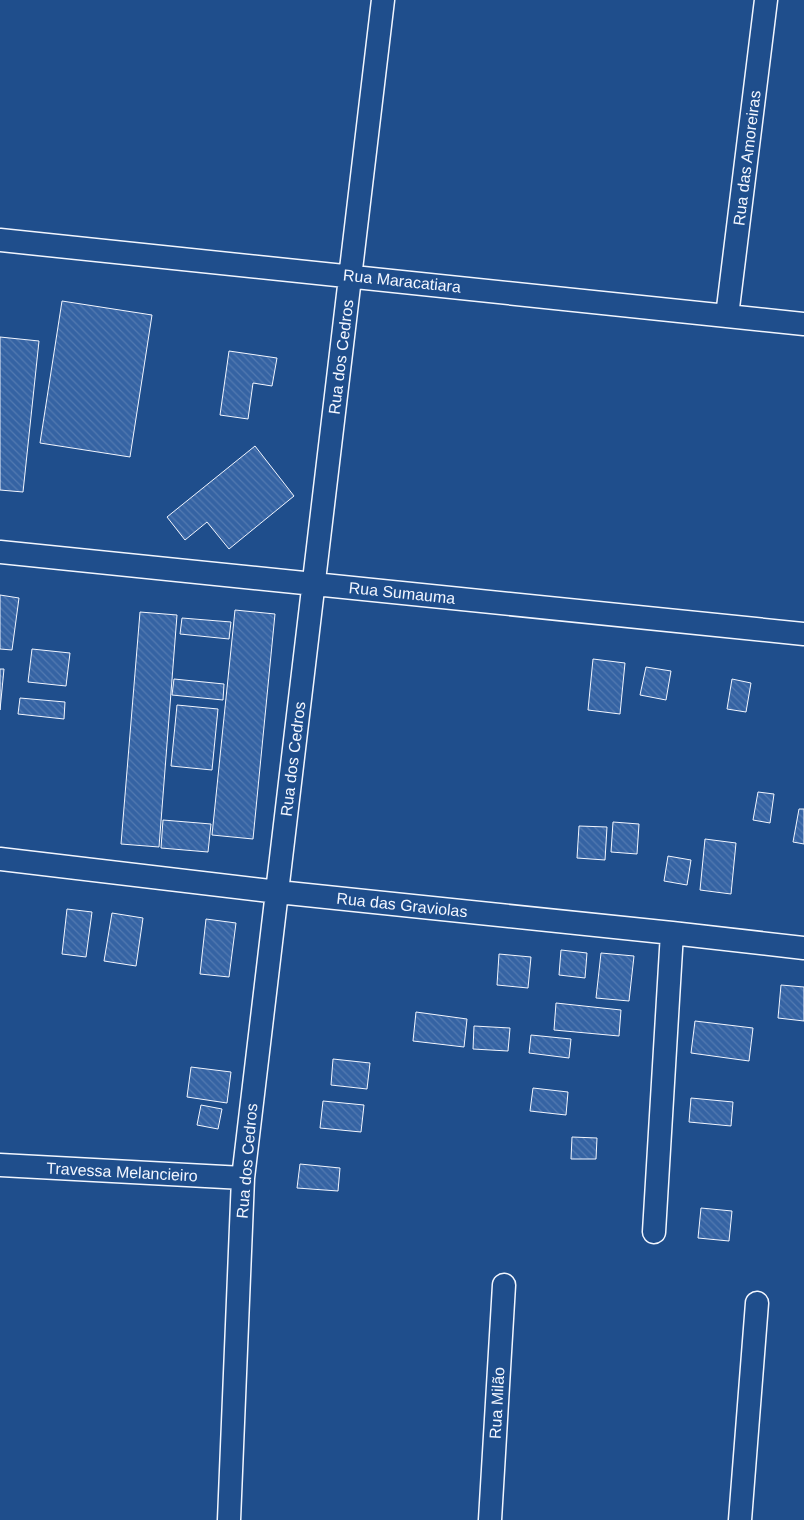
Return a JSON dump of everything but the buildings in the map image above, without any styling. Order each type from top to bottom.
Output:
[{"type":"street","name":"Rua dos Cedros","points":[[229,1520],[244,1178],[384,0]]},
{"type":"street","name":"Rua das Amoreiras","points":[[727,316],[766,0]]},
{"type":"street","name":"Rua Maracatiara","points":[[0,240],[804,324]]},
{"type":"street","name":"Rua Sumauma","points":[[0,552],[804,634]]},
{"type":"street","name":"Rua das Graviolas","points":[[0,859],[278,892],[672,932],[804,948]]},
{"type":"street","points":[[654,1232],[672,932]]},
{"type":"street","name":"Travessa Melancieiro","points":[[0,1165],[244,1178]]},
{"type":"street","name":"Rua Milão","points":[[490,1520],[504,1285]]},
{"type":"street","points":[[740,1520],[757,1303]]}]
